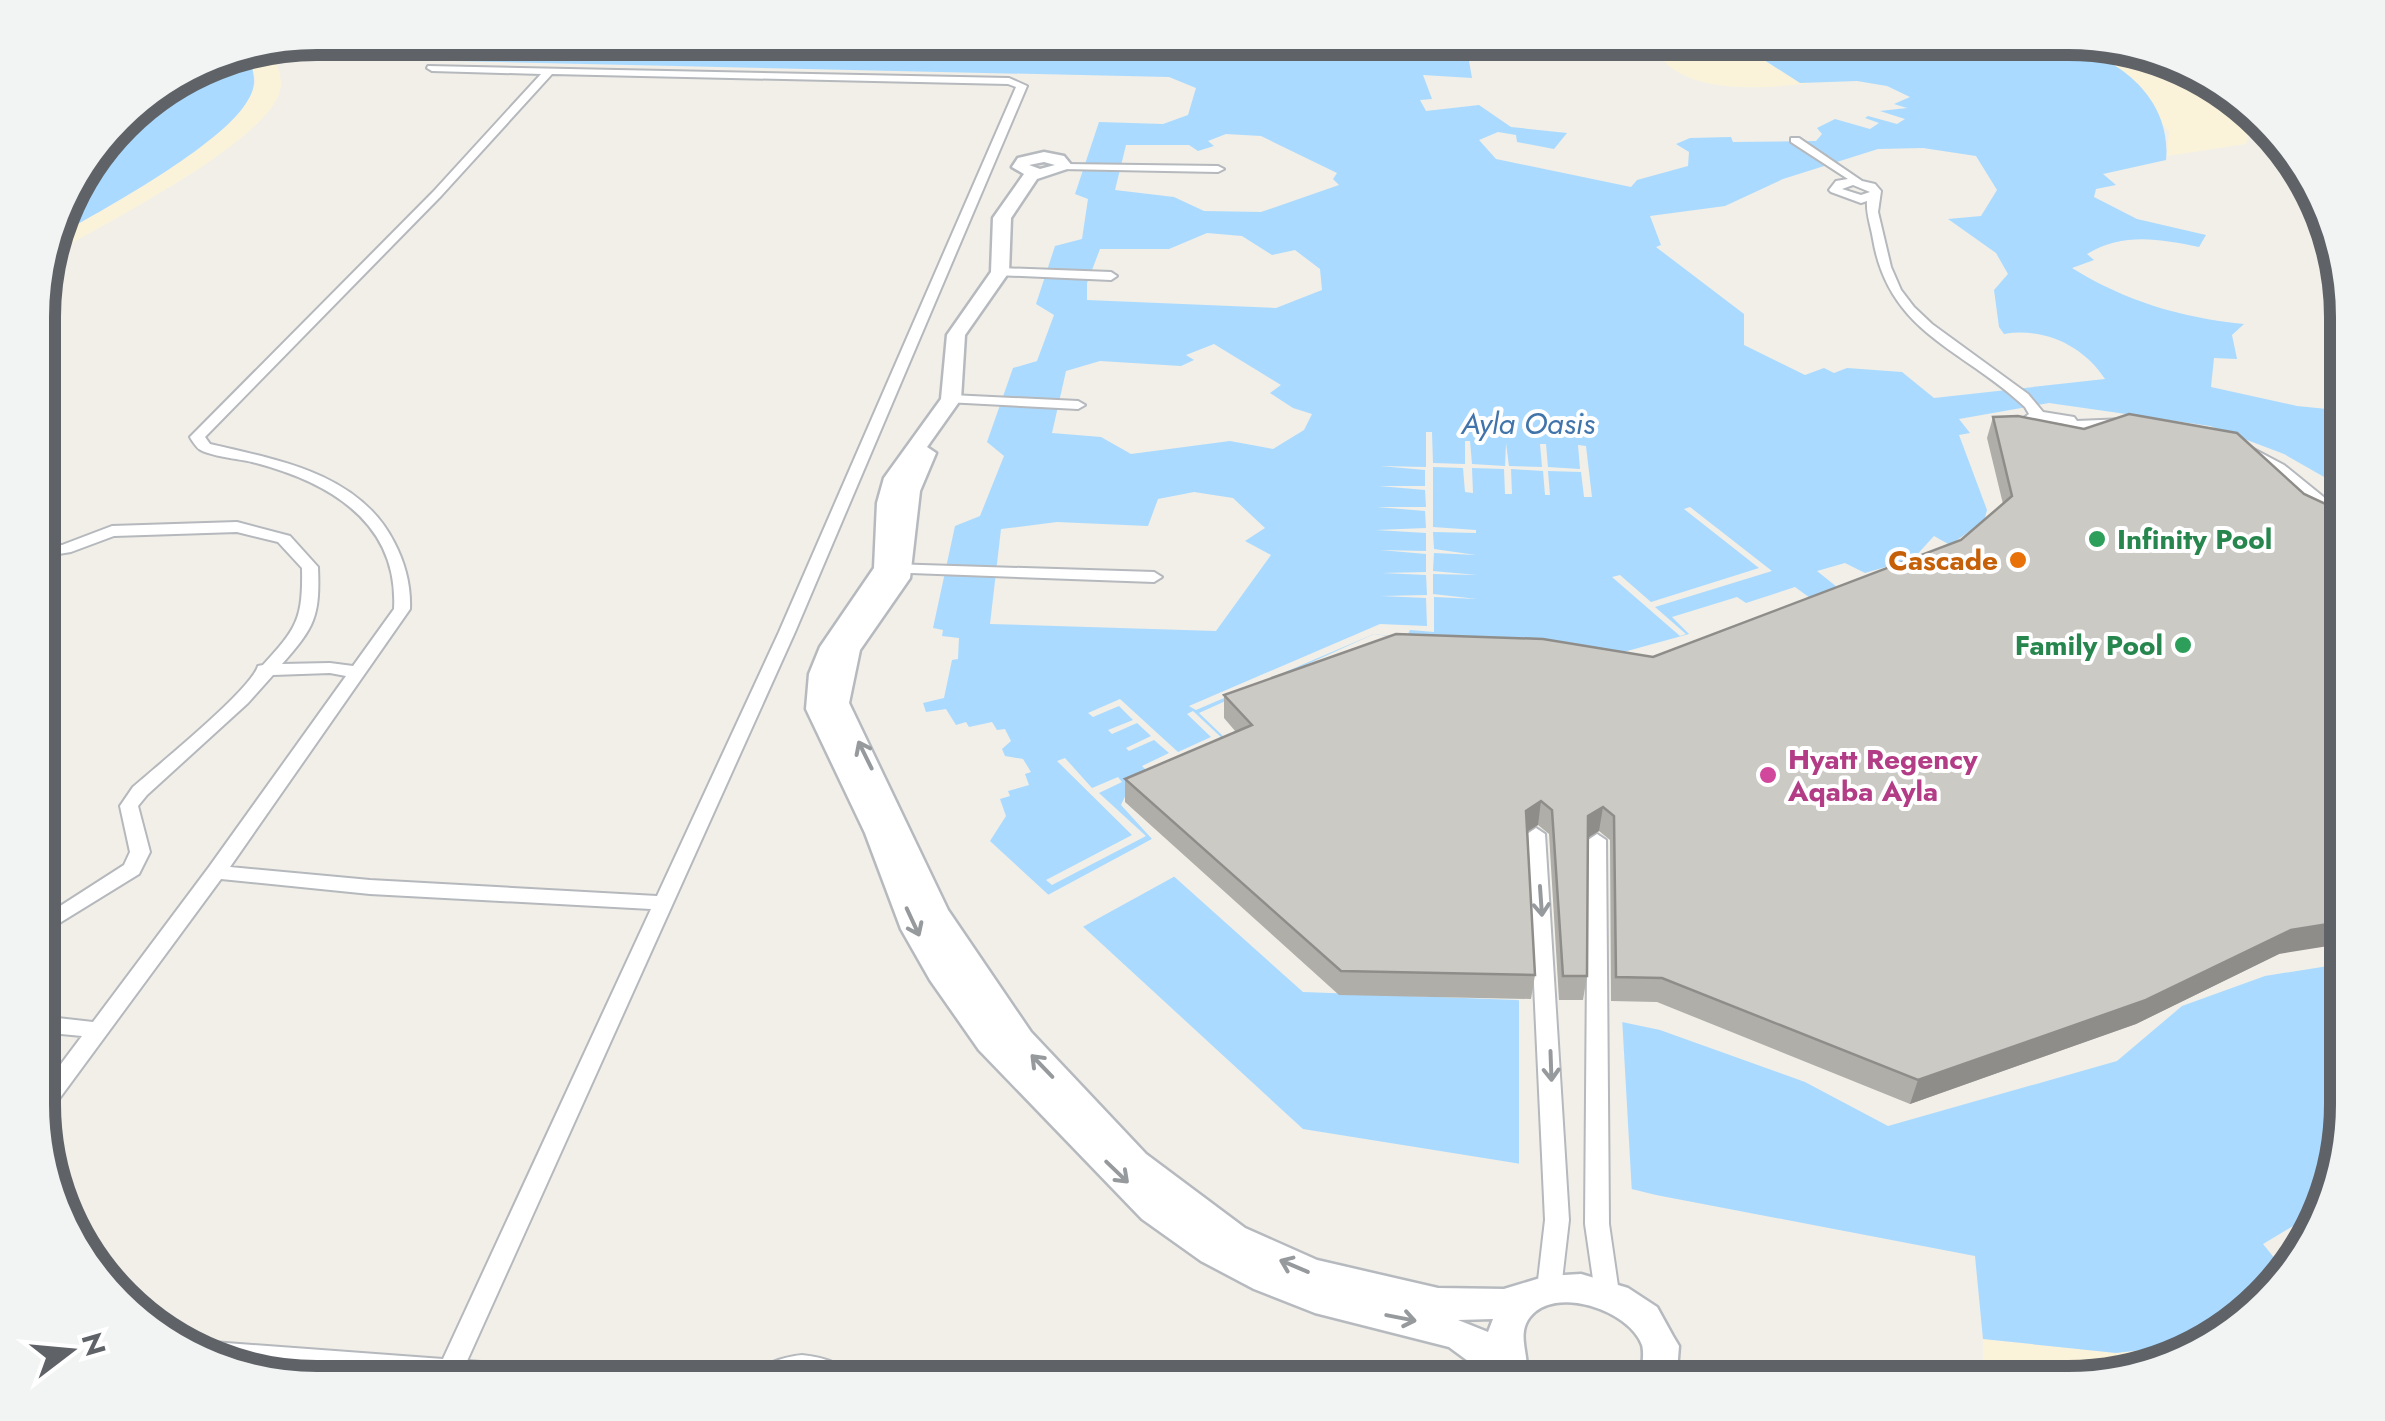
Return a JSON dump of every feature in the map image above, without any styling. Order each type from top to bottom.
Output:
[{"type":"street","points":[[432,68],[1009,82],[1022,86],[894,390],[452,1366]]},
{"type":"street","points":[[55,1088],[397,619],[403,599],[401,578],[376,521],[341,492],[314,476],[205,447],[197,437],[437,194],[549,72]]},
{"type":"street","points":[[1794,140],[1871,212]]},
{"type":"street","points":[[1014,272],[1002,218],[1058,171],[1218,169]]},
{"type":"street","points":[[1839,179],[1875,188],[1871,212],[1888,278],[1907,312],[2010,387],[2038,413],[2058,416],[2080,431],[2074,439],[2044,439],[2022,426],[2038,413]]},
{"type":"street","points":[[1839,179],[1875,196]]},
{"type":"street","points":[[969,400],[956,335],[1014,272],[1111,276]]},
{"type":"street","points":[[905,569],[888,504],[894,478],[969,400],[1078,405]]},
{"type":"street","points":[[2076,426],[2135,424]]},
{"type":"street","points":[[2237,446],[2279,468],[2329,509]]},
{"type":"street","points":[[55,550],[112,531],[237,527],[284,539],[310,568],[311,604],[300,634],[242,699],[140,791],[129,806],[140,852],[132,869],[55,918]]},
{"type":"street","points":[[1154,577],[905,569],[832,647],[821,674],[818,708],[878,833],[908,880],[1028,1052],[1145,1170],[1216,1228],[1321,1277],[1470,1309],[1588,1287],[1631,1307],[1650,1326],[1660,1349],[1659,1365]]},
{"type":"street","points":[[264,670],[330,668],[357,672]]},
{"type":"street","points":[[1512,1365],[1505,1332],[1537,1294],[1557,1220],[1536,834]]},
{"type":"street","points":[[1597,840],[1598,1224],[1607,1293]]},
{"type":"street","points":[[216,872],[370,887],[664,903]]},
{"type":"street","points":[[908,880],[940,972],[990,1042],[1154,1209],[1213,1251],[1266,1278],[1315,1298],[1456,1334],[1498,1365]]},
{"type":"street","points":[[55,1026],[98,1030]]},
{"type":"street","points":[[245,1356],[374,1366]]},
{"type":"sand","points":[[1758,55],[1787,75],[1811,83],[1768,87],[1720,85],[1677,71],[1661,57]]},
{"type":"sand","points":[[2092,56],[2136,64],[2168,75],[2199,90],[2250,129],[2246,144],[2167,156],[2169,131]]},
{"type":"sand","points":[[251,64],[277,64],[279,94],[266,114],[242,137],[175,184],[65,247],[71,228],[197,149],[243,105],[256,82]]},
{"type":"sand","points":[[1983,1339],[2116,1353],[2163,1348],[2119,1361],[2085,1365],[1983,1365]]},
{"type":"water","name":"Ayla Oasis","points":[[1514,55],[1508,56],[1508,60],[1469,61],[1472,78],[1423,75],[1432,99],[1420,100],[1426,111],[1479,105],[1511,127],[1567,133],[1554,149],[1517,142],[1516,135],[1498,132],[1479,140],[1496,159],[1631,187],[1637,180],[1688,166],[1689,152],[1676,144],[1690,138],[1816,141],[1822,134],[1817,128],[1835,119],[1870,129],[1879,123],[1865,118],[1868,116],[1897,124],[1905,119],[1880,111],[1907,108],[1894,104],[1910,97],[1887,86],[1857,81],[1800,83],[1757,55],[2068,55],[2097,57],[2122,71],[2151,100],[2160,118],[2166,138],[2166,160],[2103,174],[2116,185],[2096,189],[2094,197],[2137,219],[2206,235],[2199,247],[2156,240],[2114,242],[2087,254],[2094,260],[2072,268],[2155,306],[2244,324],[2232,335],[2237,359],[2214,358],[2211,387],[2329,409],[2329,480],[2284,454],[2210,426],[2049,403],[1959,419],[1970,433],[1959,435],[1987,510],[1984,521],[1950,545],[1934,536],[1913,559],[1865,573],[1845,563],[1817,571],[1847,595],[1817,603],[1795,587],[1746,603],[1737,597],[1672,617],[1689,634],[1620,653],[1504,653],[1374,634],[1199,713],[1224,737],[1222,742],[1131,784],[1121,805],[1152,839],[1140,846],[1303,992],[1517,1000],[1660,1030],[1805,1082],[1888,1126],[2117,1061],[2182,1006],[2265,976],[2329,966],[2329,1121],[2321,1172],[2302,1221],[2263,1244],[2277,1261],[2227,1312],[2163,1348],[2116,1353],[1983,1339],[1975,1256],[1656,1195],[1546,1168],[1303,1129],[990,841],[1006,816],[1000,799],[1010,796],[1008,791],[1029,785],[1025,774],[1031,772],[1023,759],[1005,756],[1002,749],[1011,741],[1005,729],[997,730],[992,722],[969,727],[966,722],[956,725],[946,709],[926,712],[923,703],[944,698],[952,660],[958,659],[959,638],[942,636],[943,630],[933,628],[955,526],[980,516],[1004,456],[987,442],[1013,368],[1037,361],[1054,315],[1036,304],[1055,246],[1082,239],[1088,199],[1075,194],[1099,122],[1163,124],[1188,115],[1196,88],[1169,77],[288,57]],"holes":[[[1226,134],[1261,136],[1337,173],[1333,179],[1339,185],[1261,212],[1204,211],[1174,197],[1115,190],[1126,145],[1189,145],[1198,151],[1214,146],[1208,141]],[[1923,148],[1976,156],[1997,190],[1981,216],[1948,219],[1996,253],[2008,274],[1994,290],[1999,327],[2004,334],[2034,333],[2062,342],[2086,357],[2105,379],[1934,398],[1902,372],[1847,368],[1834,373],[1824,368],[1805,375],[1744,345],[1744,314],[1656,247],[1661,245],[1650,216],[1725,206],[1783,179],[1878,149]],[[1207,233],[1242,236],[1272,255],[1295,250],[1320,269],[1322,290],[1276,308],[1087,300],[1087,283],[1100,249],[1169,249]],[[1214,344],[1281,385],[1270,393],[1293,408],[1312,414],[1304,430],[1273,449],[1230,441],[1131,454],[1101,437],[1052,433],[1066,371],[1100,361],[1181,366],[1194,360],[1186,355]],[[1194,492],[1233,498],[1265,528],[1245,541],[1271,555],[1216,631],[990,624],[1001,529],[1057,522],[1148,526],[1158,499]]]},
{"type":"water","points":[[251,64],[251,95],[234,118],[188,156],[71,228],[99,172],[144,120],[186,90]]},
{"type":"pier","points":[[1426,432],[1432,432],[1433,463],[1465,464],[1465,441],[1470,441],[1472,464],[1505,466],[1506,443],[1509,466],[1542,467],[1540,444],[1546,444],[1548,467],[1580,469],[1578,445],[1586,446],[1592,497],[1584,497],[1581,472],[1548,471],[1550,495],[1545,495],[1543,471],[1511,469],[1512,494],[1505,494],[1504,469],[1472,468],[1473,493],[1465,492],[1463,468],[1433,467],[1433,527],[1476,530],[1433,532],[1434,549],[1476,555],[1434,553],[1433,571],[1477,575],[1433,574],[1433,594],[1477,599],[1434,597],[1434,632],[1410,630],[1406,638],[1374,634],[1196,710],[1189,706],[1380,624],[1427,626],[1426,598],[1381,596],[1427,595],[1426,575],[1382,573],[1426,572],[1426,554],[1380,550],[1426,551],[1426,533],[1376,530],[1426,528],[1425,511],[1377,507],[1426,507],[1425,490],[1379,486],[1425,486],[1425,470],[1380,466],[1426,467]]},
{"type":"pier","points":[[1690,507],[1772,571],[1655,607],[1686,634],[1680,636],[1612,577],[1620,575],[1651,602],[1759,568],[1684,509]]},
{"type":"pier","points":[[1120,699],[1178,752],[1211,737],[1187,714],[1193,711],[1223,739],[1148,772],[1142,766],[1169,753],[1154,740],[1129,751],[1126,748],[1151,736],[1137,723],[1112,734],[1108,730],[1133,720],[1119,706],[1093,717],[1088,713]]},
{"type":"pier","points":[[1065,758],[1092,788],[1118,777],[1122,782],[1099,793],[1146,836],[1052,885],[1046,880],[1132,835],[1057,761]]},
{"type":"pier","points":[[1152,839],[1156,842],[1148,847],[1179,874],[1079,929],[1044,897]]},
{"type":"pier","points":[[1519,995],[1622,1017],[1632,1194],[1519,1169]]},
{"type":"building","name":"Hyatt Regency Aqaba Ayla","points":[[2129,414],[2237,433],[2304,494],[2329,506],[2329,924],[2291,930],[2146,1000],[1918,1080],[1662,978],[1616,977],[1614,816],[1603,807],[1588,816],[1587,976],[1563,976],[1552,810],[1541,801],[1526,811],[1535,975],[1341,971],[1125,779],[1252,725],[1224,695],[1396,634],[1543,639],[1653,657],[1961,540],[2012,496],[1993,417],[2018,416],[2084,429]]},
{"type":"place","name":"Infinity Pool","points":[[2097,539]]},
{"type":"place","name":"Cascade","points":[[2018,560]]},
{"type":"place","name":"Family Pool","points":[[2183,645]]},
{"type":"place","name":"Hyatt Regency Aqaba Ayla","points":[[1768,775]]}]
